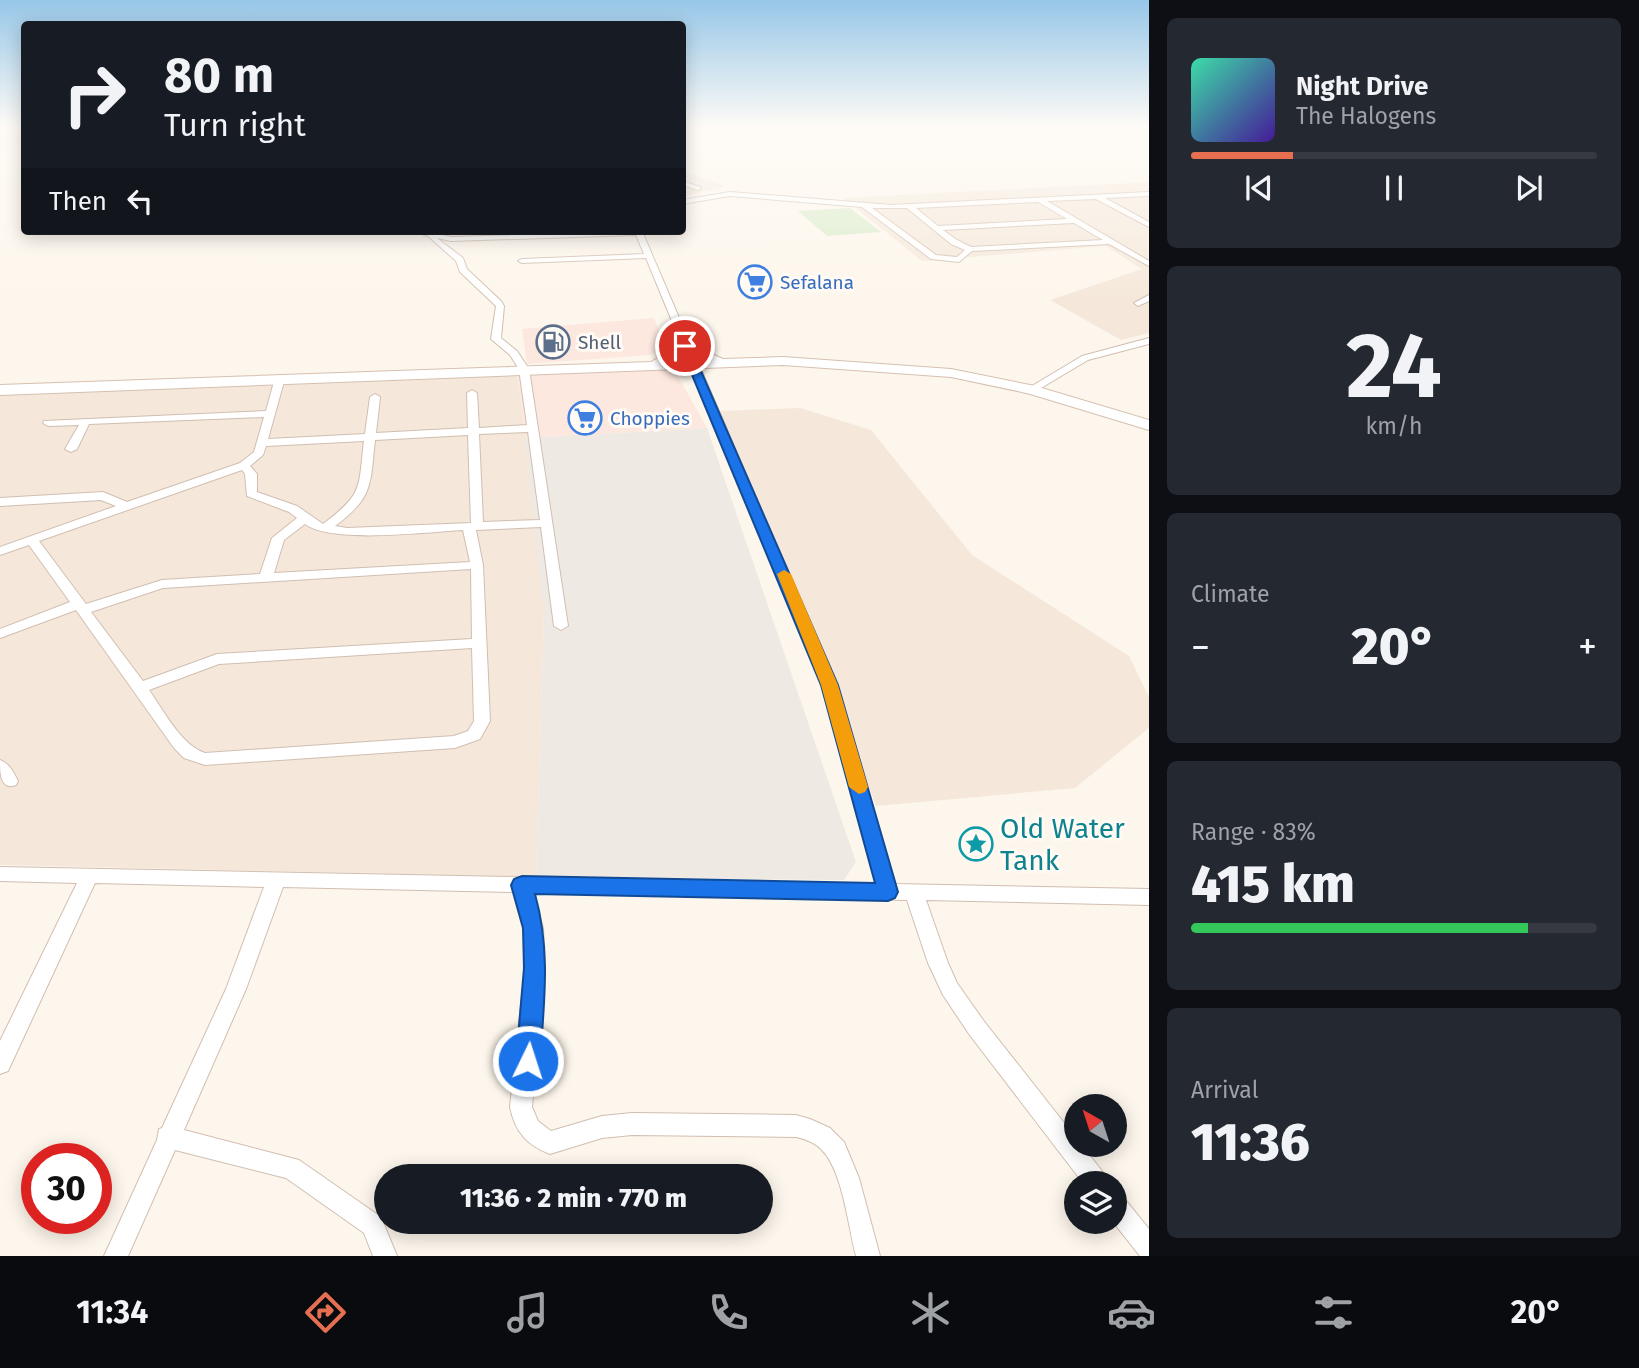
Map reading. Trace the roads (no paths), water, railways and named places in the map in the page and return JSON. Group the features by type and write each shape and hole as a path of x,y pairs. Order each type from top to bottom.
{"street":[{"path":"688,186 698,188"},
{"path":"686,201 730,194 909,206 1149,194"},
{"path":"1097,197 1149,225"},
{"path":"1038,200 1149,264"},
{"path":"990,202 1002,209"},
{"path":"864,205 938,259 958,260 970,249"},
{"path":"909,206 954,242 970,249 1108,242"},
{"path":"1014,216 1026,224"},
{"path":"937,229 1073,221"},
{"path":"426,235 460,260 463,270 497,301 499,306 496,339 514,353 524,369 561,626"},
{"path":"431,237 505,235"},
{"path":"640,235 829,685 888,892"},
{"path":"522,261 648,256"},
{"path":"1138,303 1149,300"},
{"path":"1028,391 1085,358 1149,341"},
{"path":"685,346 725,362"},
{"path":"659,364 685,346"},
{"path":"0,390 692,362 810,362 920,371 1028,391 1149,426"},
{"path":"701,380 706,370 725,362"},
{"path":"659,364 685,369 701,380"},
{"path":"0,551 244,465 259,453 280,378"},
{"path":"1049,378 1048,389 1058,398"},
{"path":"1028,391 1149,426"},
{"path":"32,540 180,744 197,757 455,743 474,735 482,720 477,565 473,527 472,393"},
{"path":"325,528 352,508 363,492 375,397"},
{"path":"48,423 270,414"},
{"path":"71,449 86,421"},
{"path":"262,443 533,428"},
{"path":"244,465 251,474 251,494 293,509 304,519 325,528 362,532 545,523"},
{"path":"0,502 103,496 128,508"},
{"path":"266,577 278,538 304,519"},
{"path":"0,634 162,584 477,565"},
{"path":"140,688 217,659 478,642"},
{"path":"0,766 10,781"},
{"path":"0,874 1149,897"},
{"path":"0,1064 89,876"},
{"path":"116,1256 167,1137 236,989 276,880"},
{"path":"522,885 534,928 535,968 521,1107 523,1122 533,1134 550,1143 602,1127 632,1124 796,1126 815,1131 832,1143 842,1158 868,1256"},
{"path":"914,892 938,963 950,989 976,1027 1088,1171"},
{"path":"167,1137 291,1168 373,1225 385,1256"},
{"path":"1127,1220 1149,1248"}],"place":[{"name":"Sefalana","path":"755,282"},
{"name":"Shell","path":"553,342"},
{"name":"Choppies","path":"585,418"},
{"name":"Old Water Tank","path":"976,844"}]}
